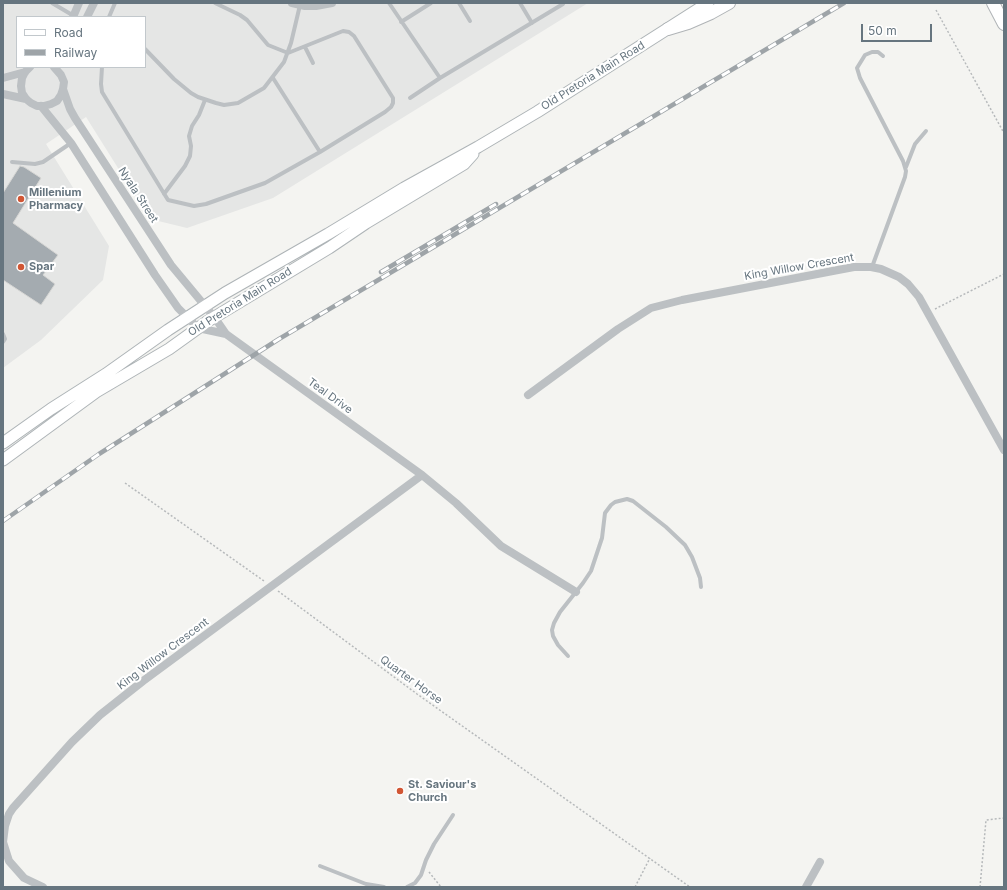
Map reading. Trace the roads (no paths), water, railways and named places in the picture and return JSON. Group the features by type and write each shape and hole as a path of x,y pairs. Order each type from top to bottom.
{"main road":[{"name":"Old Pretoria Main Road","path":"3,442 51,408 106,374 168,330 206,306 404,188 537,112 708,3"},
{"path":"668,29 688,23 729,3"},
{"path":"993,3 1004,24"},
{"name":"Old Pretoria Main Road","path":"3,460 96,392 169,349 198,328 329,248 366,223 464,164 478,147"}],"street":[{"path":"74,16 80,3"},
{"path":"88,16 94,3"},
{"path":"296,4 316,6 332,3"},
{"path":"3,78 28,69"},
{"path":"28,69 22,78 21,86 22,93 31,103 41,106 51,104 57,101 63,89"},
{"name":"Nyala Street","path":"63,71 63,89 75,118 171,265 215,318"},
{"path":"3,94 26,99"},
{"path":"41,106 71,143 155,275 178,308 198,328"},
{"name":"King Willow Crescent","path":"528,395 618,329 652,308 682,300 854,267 872,267 887,271 904,280 919,297 929,312 1004,450"},
{"name":"Teal Drive","path":"215,318 226,334 422,475 456,503 501,546 576,592"},
{"name":"Teal Drive","path":"198,328 226,334"},
{"name":"King Willow Crescent","path":"43,887 24,878 15,869 7,857 3,842 6,821 13,808 72,742 100,715 422,475"},
{"path":"806,887 820,862"}],"lane":[{"path":"52,3 74,16"},
{"path":"109,16 115,3"},
{"path":"102,68 102,92 168,200 194,206 206,204 265,183 320,152 391,107 393,98 354,36 349,32 343,31 288,53 268,46 240,15 214,3"},
{"path":"389,3 440,78"},
{"path":"401,22 431,3"},
{"path":"460,3 470,20"},
{"path":"520,3 532,23"},
{"path":"146,50 174,79 191,93 205,100 224,105 238,103 264,88 284,62 288,53 296,4"},
{"path":"410,98 440,78 563,4"},
{"path":"305,47 313,64"},
{"path":"883,56 878,52 872,52 865,55 857,68 860,78 906,167"},
{"path":"273,78 320,152"},
{"path":"164,194 185,166 190,156 191,146 189,136 192,126 199,115 205,100"},
{"path":"872,267 906,177 906,167 915,144 926,131"},
{"path":"12,162 35,164 43,162 71,143"},
{"path":"3,334 5,339 3,342"},
{"path":"568,656 558,645 553,636 552,630 560,612 588,576 594,564 602,538 603,520 606,510 615,502 627,499 633,501 685,545 695,564 700,578 701,587"},
{"path":"407,887 415,883 421,875 434,844 453,815"},
{"path":"320,866 366,884 384,887"}],"railway":[{"path":"3,521 99,454 279,339 844,3"},
{"path":"381,272 496,204"}],"place":[{"name":"Millenium Pharmacy","path":"21,199"},
{"name":"Spar","path":"21,267"},
{"name":"St. Saviour's Church","path":"400,791"}]}
